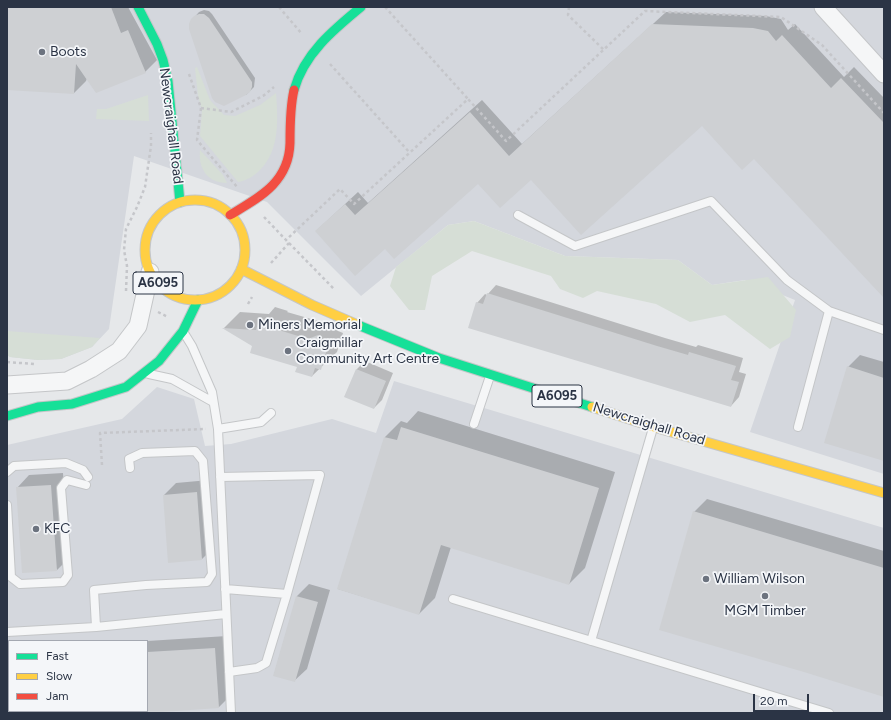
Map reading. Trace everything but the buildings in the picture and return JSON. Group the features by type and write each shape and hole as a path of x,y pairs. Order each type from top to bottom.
{"main road":[{"name":"Newcraighall Road","path":"138,7 156,44 168,81 180,202"},
{"path":"230,215 268,189 281,174 287,163 290,151 292,98 295,84 308,58 328,36 361,7"},
{"name":"A6095","path":"196,200 213,204 230,215 239,227 242,236 245,248 241,269 237,277 224,290 208,298 198,300 183,299 167,292 154,279 146,262 145,249 147,235 156,219 164,211 180,202 196,200"},
{"name":"Newcraighall Road","path":"241,269 312,305 438,358 654,427 884,493"},
{"path":"7,416 38,407 72,404 126,387 159,361 183,331 198,300"}],"street":[{"path":"823,7 884,74"},
{"path":"7,385 67,380 92,369 119,351 138,326 150,272"}],"lane":[{"path":"518,215 575,246 711,201 787,280 829,311 884,330"},
{"path":"798,427 829,311"},
{"path":"183,331 192,346 212,392 218,429 232,713"},
{"path":"144,373 172,378 213,402"},
{"path":"474,424 490,374"},
{"path":"218,429 261,422 271,413"},
{"path":"591,641 654,427"},
{"path":"96,627 94,590 146,585 207,582 212,574 203,461 195,451 142,453 129,459 130,468"},
{"path":"7,472 14,466 66,463 83,470 88,477"},
{"path":"220,477 320,475 266,663 257,668 229,672"},
{"path":"7,505 11,577 20,584 63,582 68,575 61,488 67,480 86,485"},
{"path":"225,589 287,594"},
{"path":"453,599 829,713"},
{"path":"7,632 96,627 226,614"}],"path":[{"path":"279,7 410,153"},
{"path":"385,7 506,141 645,11 781,17 822,45 884,113"},
{"path":"569,7 568,15 604,50"},
{"path":"188,72 201,108 197,140 250,202 286,240 340,189 354,204 468,99"},
{"path":"201,108 231,112 262,96 280,82"},
{"path":"126,295 127,266 124,250 126,229 138,207 145,187 151,146 151,132"},
{"path":"289,243 334,289"},
{"path":"7,362 39,364"},
{"path":"102,465 100,433 218,429"}],"shaded area":[{"path":"7,7 884,7 884,474 750,432 795,300 745,280 712,285 678,260 565,256 474,221 448,225 361,296 267,202 134,156 109,329 92,347 61,359 38,360 10,357 7,355"},
{"path":"197,67 210,100 224,115 235,116 260,105 276,93 277,124 271,153 267,162 260,170 247,179 238,182 200,136 202,110 198,96 195,68"},
{"path":"148,95 149,121 96,119 97,109 106,109"},
{"path":"200,150 223,175 227,183 214,181 206,174 201,163"},
{"path":"474,221 565,256 678,260 712,285 768,277 796,310 790,337 770,349 725,315 690,322 656,304 597,291 583,298 560,289 551,276 472,251 432,276 425,310 409,310 390,286 396,267 448,225"},
{"path":"7,331 100,338 92,347 61,359 38,360 10,357 7,355"},
{"path":"394,381 884,528 884,713 7,713 7,445 122,419 157,387 194,399 205,446 231,444 332,419 376,433"}],"traffic: fast":[{"path":"138,7 157,44 168,81 180,202"},
{"path":"294,90 299,77 312,54 330,34 361,7"},
{"path":"7,416 38,407 72,404 126,387 159,361 183,331 198,300"},
{"path":"358,325 439,358 592,407"}],"traffic: slow":[{"path":"195,200 214,204 230,215 241,231 245,250 241,269 230,285 214,296 195,300 176,296 160,285 149,269 145,250 149,231 160,215 176,204 195,200"},
{"path":"241,269 312,305 358,325"},
{"path":"592,407 654,427 884,493"}],"traffic: jam":[{"path":"230,215 262,195 271,187 284,168 288,157 290,143 291,109 294,90"}],"place":[{"name":"Boots","path":"42,52"},
{"name":"Miners Memorial","path":"250,325"},
{"name":"Craigmillar Community Art Centre","path":"288,351"},
{"name":"KFC","path":"36,529"},
{"name":"William Wilson","path":"706,579"},
{"name":"MGM Timber","path":"765,596"}]}
